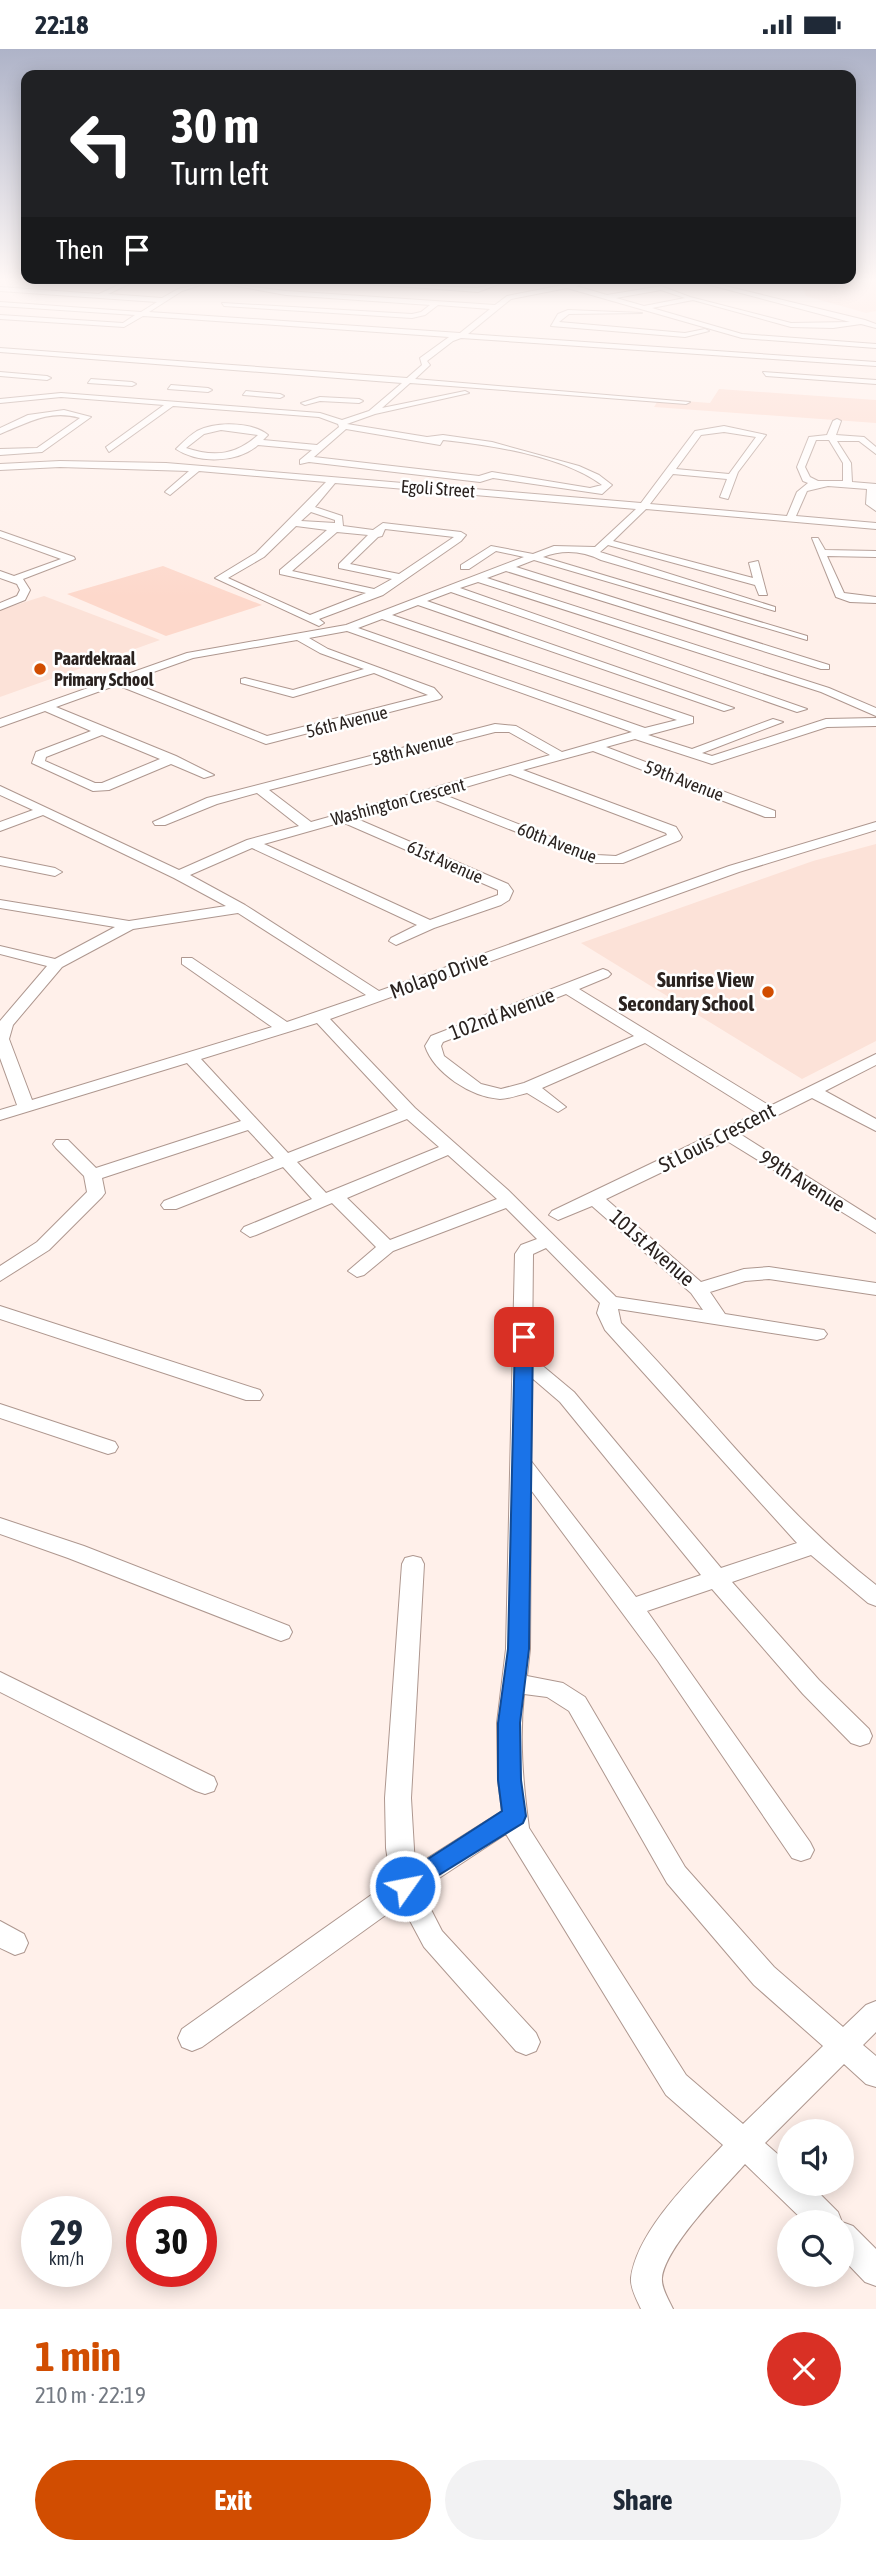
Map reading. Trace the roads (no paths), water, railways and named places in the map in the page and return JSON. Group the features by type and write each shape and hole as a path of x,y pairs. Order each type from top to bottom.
{"street":[{"path":"92,397 108,387"},
{"path":"179,387 208,390"},
{"path":"372,413 401,387"},
{"path":"470,387 686,402"},
{"path":"108,449 188,388"},
{"path":"282,476 308,459 343,425 372,413 476,388"},
{"path":"0,390 33,396 92,397 320,415 343,425 430,439 458,447"},
{"path":"246,393 280,396"},
{"path":"240,409 262,394"},
{"path":"0,401 33,396"},
{"path":"320,415 337,400"},
{"path":"305,403 359,401"},
{"path":"0,431 31,414 53,413 87,417 38,450 0,453"},
{"path":"831,437 837,421"},
{"path":"254,442 264,435 263,432 213,427 201,432 180,449 189,453 231,455 244,451 254,442 319,448"},
{"path":"0,723 191,655 348,628 560,548 597,550 645,506 698,433 724,429 762,435 731,477 725,497"},
{"path":"308,459 480,479 492,475 590,491 602,491 607,485 583,470 538,456 448,436 430,439"},
{"path":"819,485 806,479 801,467 813,437 864,440 876,451"},
{"path":"831,437 847,463 848,484"},
{"name":"Egoli Street","path":"0,467 102,464 196,468 876,526"},
{"path":"170,492 196,468"},
{"path":"673,471 731,477"},
{"path":"332,481 309,508 260,555 220,578 335,630"},
{"path":"790,519 804,489 819,485 874,487 871,505 876,507"},
{"path":"309,508 339,518 340,524 284,572 379,593"},
{"path":"293,523 374,533"},
{"path":"308,619 379,593 402,578 462,537 385,526 374,533 343,566 402,578"},
{"path":"0,534 70,559 15,579"},
{"path":"816,540 841,595 849,599 876,600"},
{"path":"607,542 760,583"},
{"path":"466,567 494,548 537,557 803,638"},
{"path":"588,551 771,609"},
{"path":"823,553 876,554"},
{"path":"754,563 771,609 781,622 803,638 831,677 825,690"},
{"path":"508,568 825,667"},
{"path":"0,574 23,584 25,594 0,607"},
{"path":"480,579 825,690 876,712"},
{"path":"452,589 801,709"},
{"path":"419,602 728,708"},
{"name":"Washington Crescent","path":"179,876 252,843 689,720 384,616"},
{"path":"348,628 712,761 825,723 876,722"},
{"name":"56th Avenue","path":"117,681 266,740 436,697 430,690 324,651 300,637"},
{"path":"245,681 293,694 374,670"},
{"path":"46,707 208,775"},
{"path":"687,753 777,722"},
{"name":"58th Avenue","path":"160,822 212,801 495,728 512,729 562,757"},
{"path":"101,731 40,755 38,764 93,787 104,787 172,759"},
{"name":"59th Avenue","path":"597,748 771,814"},
{"name":"60th Avenue","path":"429,793 595,859 618,860 675,837 671,831 513,771"},
{"path":"259,789 308,826"},
{"path":"0,790 240,908 379,997"},
{"path":"0,827 43,811"},
{"name":"61st Avenue","path":"342,817 503,887 506,891 504,897 496,902 429,925 396,941"},
{"name":"Molapo Drive","path":"0,1115 320,1017 734,869 876,826"},
{"path":"252,843 429,925"},
{"path":"0,861 55,872"},
{"path":"0,904 129,925 240,908"},
{"path":"26,1107 1,1039 14,1010 57,964 129,925"},
{"path":"0,950 57,964"},
{"path":"187,961 285,1028"},
{"name":"102nd Avenue","path":"603,974 437,1039 433,1046 437,1058 486,1093 501,1094 530,1087 643,1038"},
{"name":"102nd Avenue","path":"567,988 643,1038 768,1112"},
{"path":"320,1017 409,1112 509,1201 610,1302 817,1334"},
{"path":"191,1057 286,1159 387,1247"},
{"name":"St Louis Crescent","path":"558,1215 728,1134 876,1059"},
{"path":"530,1087 558,1107"},
{"path":"813,1091 876,1126"},
{"path":"170,1205 409,1112"},
{"path":"93,1175 252,1123"},
{"name":"99th Avenue","path":"728,1134 876,1228"},
{"path":"0,1275 43,1246 96,1193 93,1175 62,1144"},
{"path":"250,1231 451,1148"},
{"name":"101st Avenue","path":"595,1199 698,1289 744,1275 769,1273 876,1289"},
{"path":"357,1271 387,1247 509,1201"},
{"path":"549,1241 527,1249 524,1254 523,1465 518,1649 509,1723 510,1780 517,1830 676,2085 780,2175 814,2210"},
{"path":"698,1289 718,1318"},
{"path":"610,1302 607,1313 612,1327 772,1503 876,1597"},
{"path":"0,1312 253,1395"},
{"path":"523,1360 567,1397 716,1578 811,1687 860,1736"},
{"path":"0,1411 108,1447"},
{"path":"523,1465 593,1553 629,1608 713,1720 801,1850"},
{"path":"0,1526 76,1552 281,1632"},
{"path":"629,1608 816,1545"},
{"path":"413,1564 398,1798 399,1848 405,1886 433,1939 526,2042"},
{"path":"0,1681 205,1784"},
{"path":"514,1685 550,1686 560,1690 577,1704 677,1875 764,1976 876,2074"},
{"path":"192,2038 405,1886 514,1816"},
{"path":"657,2309 646,2279 659,2245 742,2144 876,2014"},
{"path":"854,2249 876,2271"}],"place":[{"name":"Paardekraal Primary School","path":"40,669"},
{"name":"Sunrise View Secondary School","path":"768,992"}]}
